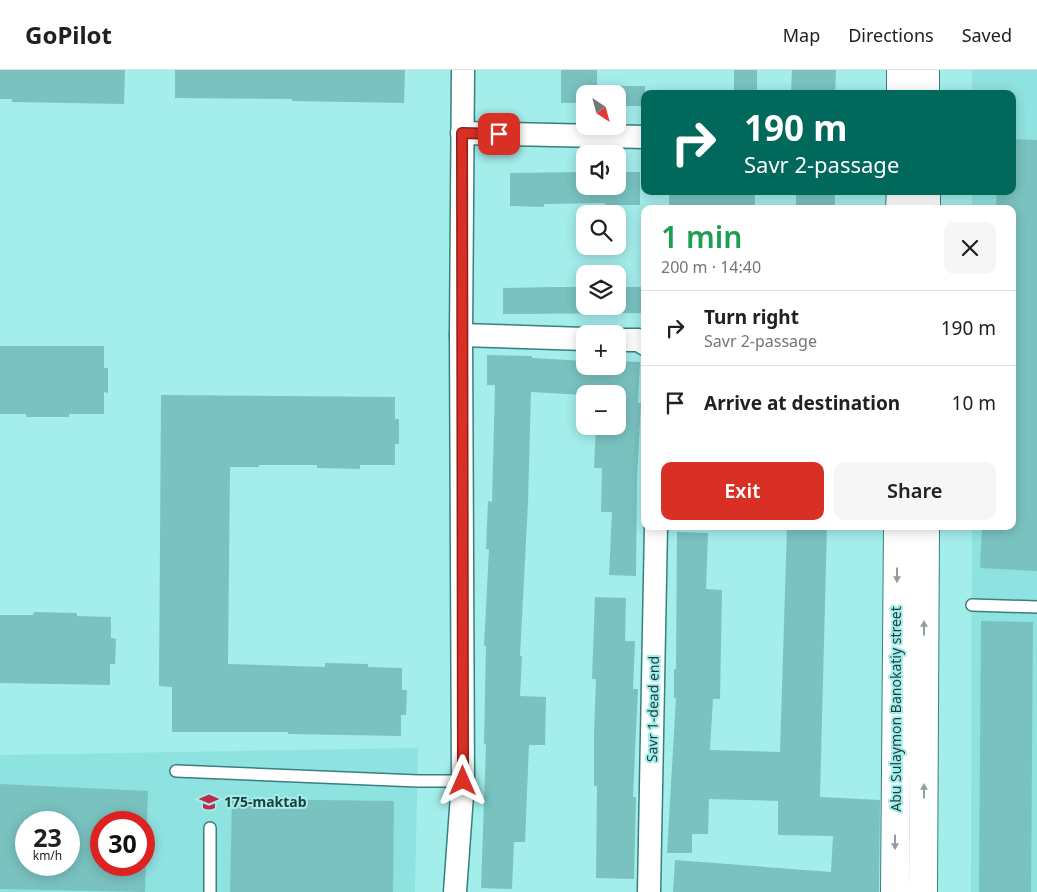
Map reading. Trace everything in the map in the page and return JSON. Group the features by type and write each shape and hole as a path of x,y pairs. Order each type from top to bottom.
{"main road":[{"path":"901,90 902,70"},
{"path":"925,70 925,90"},
{"name":"Abu Sulaymon Banokatiy street","path":"895,892 898,530"},
{"name":"Abu Sulaymon Banokatiy street","path":"923,892 925,530"}],"street":[{"path":"455,892 463,781 461,335 463,70"},
{"path":"462,133 641,137"},
{"path":"461,335 576,339"},
{"path":"626,340 641,341"},
{"name":"Savr 1-dead end","path":"649,892 656,530"}],"lane":[{"path":"972,605 1037,607"},
{"path":"176,771 418,781 463,781"},
{"path":"210,828 210,892"}],"shaded area":[{"path":"972,70 1037,70 1037,892 971,892 972,530 1016,530 1016,205 972,205 972,195 1016,195 1016,90 972,90"},
{"name":"175-maktab","path":"418,748 415,892 0,892 0,755"}],"building":[{"path":"0,70 125,70 124,104 12,102 12,99 0,99"},
{"path":"175,70 405,70 404,103 292,101 292,99 175,98"},
{"path":"561,70 597,70 597,85 576,85 576,103 561,103"},
{"path":"734,70 757,70 757,90 734,90"},
{"path":"792,70 836,70 835,90 791,90"},
{"path":"626,86 645,86 645,90 641,90 641,106 626,106"},
{"path":"1016,139 1037,140 1037,571 980,568 982,530 1016,530 1016,205 996,205 997,195 1016,195"},
{"path":"576,172 576,195 626,195 626,172 640,172 640,205 605,205 605,203 544,204 544,207 510,206 510,173"},
{"path":"669,195 755,195 755,205 669,205"},
{"path":"796,195 835,195 835,205 796,205"},
{"path":"576,287 576,313 503,314 503,288"},
{"path":"626,287 641,287 641,313 626,313"},
{"path":"0,346 104,346 104,368 108,368 108,393 104,392 104,414 69,414 69,417 26,417 26,414 0,414"},
{"path":"487,355 532,356 532,358 576,360 576,375 626,375 626,361 640,362 638,403 641,403 637,478 636,576 609,575 612,512 601,512 602,468 594,468 596,435 626,435 626,385 576,385 576,394 531,392 520,696 546,697 545,745 529,745 525,842 514,842 512,889 481,888 486,744 484,744 486,646 484,646 489,549 486,549 488,501 492,502 495,385 487,385"},
{"path":"161,395 395,397 395,419 399,419 399,444 395,444 395,465 360,465 360,469 317,468 317,465 230,467 228,664 325,667 325,663 368,664 368,667 402,668 402,690 407,690 406,715 401,715 401,736 288,734 288,732 172,732 172,687 159,686"},
{"path":"787,530 827,530 820,797 880,800 879,892 673,892 675,860 831,872 833,836 778,835 778,801 709,799 708,834 692,834 692,853 667,853 676,698 674,698 674,669 676,669 677,532 708,533 706,589 722,590 720,699 713,699 710,750 780,752"},
{"path":"595,597 626,598 625,641 635,641 633,689 638,689 633,797 636,797 634,879 596,878 597,786 594,786 594,734 596,679 592,679"},
{"path":"34,612 77,613 77,616 111,617 111,638 116,639 115,664 110,664 110,685 0,683 0,615 33,615"},
{"path":"981,621 1033,622 1031,892 979,892"},
{"path":"0,784 148,791 147,811 90,811 90,876 146,876 145,892 0,889"},
{"path":"232,799 394,801 393,892 230,892"}],"place":[{"name":"175-maktab","path":"209,802"}],"route":[{"path":"463,781 462,133 499,134"}]}
